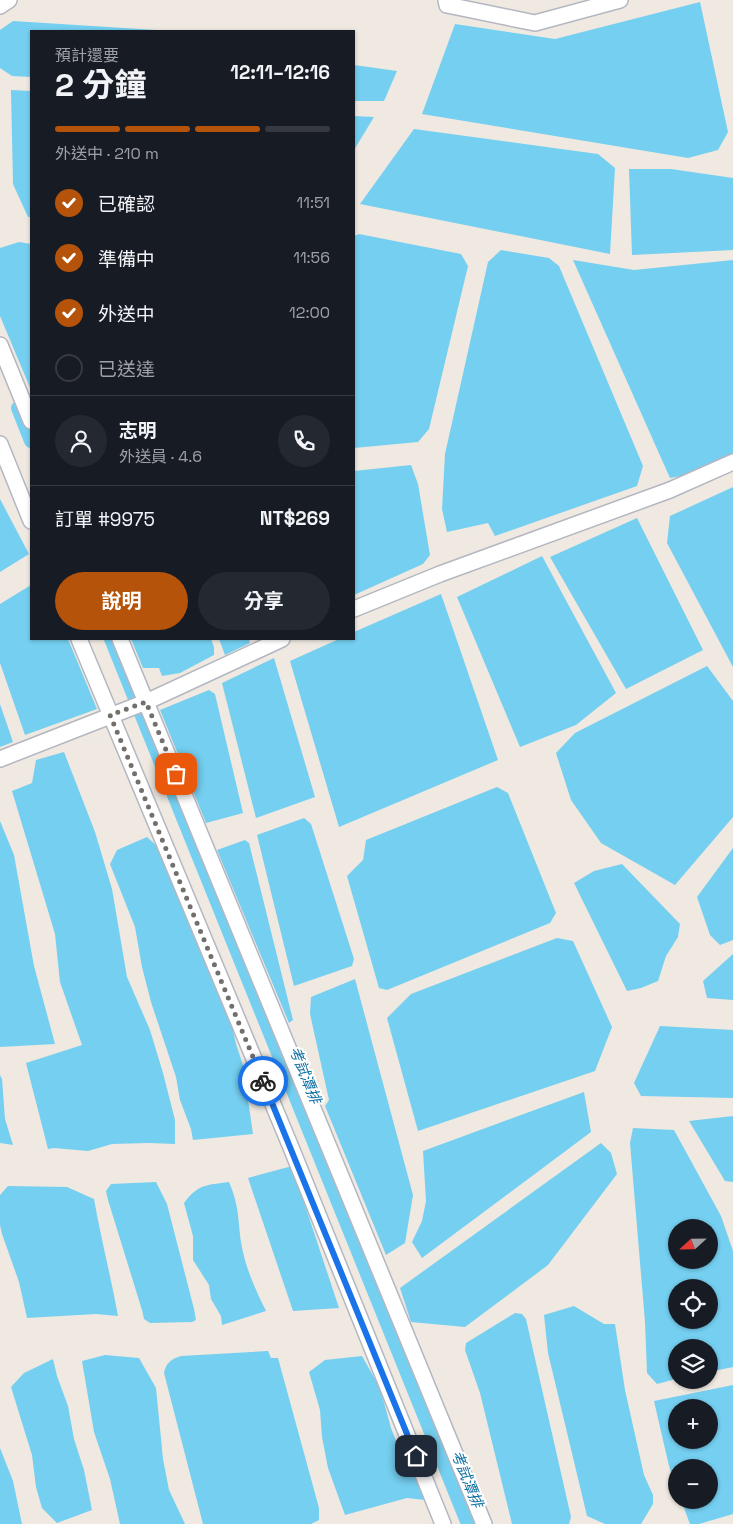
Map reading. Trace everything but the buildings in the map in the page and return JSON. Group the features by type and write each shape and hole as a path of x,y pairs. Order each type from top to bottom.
{"lane":[{"path":"0,6 9,0"},
{"path":"446,0 447,5 536,23 620,0"},
{"path":"0,345 30,419"},
{"path":"0,444 30,519"},
{"path":"355,609 440,574 670,490 733,462"},
{"path":"79,640 113,714 444,1524"},
{"path":"120,640 144,703 484,1524"},
{"path":"0,759 144,703 278,640"}],"water":[{"path":"700,2 728,132 718,150 688,158 422,114 455,24 555,39"},
{"path":"13,21 156,30 30,30 30,77 12,76 0,68 0,30"},
{"path":"355,65 397,71 384,101 355,101"},
{"path":"11,90 30,91 30,217 28,217 13,184"},
{"path":"355,116 374,117 355,148"},
{"path":"414,129 598,154 615,168 610,254 360,204"},
{"path":"629,169 671,169 733,178 733,250 632,255"},
{"path":"359,234 461,254 468,266 429,429 418,442 355,448 355,236"},
{"path":"19,242 30,244 30,388 0,316 0,248"},
{"path":"501,250 549,258 559,266 643,466 637,486 495,536 488,523 447,532 442,509 445,454 488,262"},
{"path":"573,260 634,270 733,260 733,454 688,475 670,478"},
{"path":"411,465 418,484 430,555 423,564 355,595 355,471"},
{"path":"733,487 733,667 667,543 670,516"},
{"path":"0,499 29,554 0,572"},
{"path":"637,518 703,650 626,689 550,557"},
{"path":"542,556 616,693 576,725 520,747 457,597"},
{"path":"30,586 30,640 68,640 97,709 25,735 0,663 0,604"},
{"path":"441,594 498,760 339,827 290,661 337,640 355,640 355,632"},
{"path":"131,640 211,640 214,647 214,655 180,673 162,676 159,668 143,668"},
{"path":"219,640 249,640 250,643 225,655"},
{"path":"274,658 315,797 256,818 222,683"},
{"path":"707,666 733,701 733,817 675,885 601,843 571,800 556,753 575,733"},
{"path":"209,690 215,694 243,813 206,823 160,710"},
{"path":"0,704 13,742 0,747"},
{"path":"64,752 95,832 112,889 127,977 150,1030 163,1073 175,1120 175,1144 112,1144 88,1151 48,1149 26,1063 82,1045 60,982 55,934 12,791 32,783 36,760"},
{"path":"497,787 508,793 556,913 550,923 387,990 379,988 347,876 363,860 366,840"},
{"path":"304,818 311,824 354,959 352,966 294,986 257,835"},
{"path":"0,821 14,855 34,966 55,1044 0,1047"},
{"path":"147,837 160,849 230,1017 243,1065 253,1134 193,1140 180,1100 176,1077 151,1002 135,927 110,864 117,850"},
{"path":"245,840 249,843 293,1020 289,1023 217,850"},
{"path":"733,848 733,940 720,945 710,935 697,897"},
{"path":"622,864 680,924 678,937 666,956 658,981 627,991 574,883 594,871"},
{"path":"557,938 573,941 612,1027 595,1071 418,1131 387,1018 411,994"},
{"path":"733,954 733,1000 707,998 703,981"},
{"path":"355,979 413,1195 405,1243 386,1255 325,1106 329,1100 310,1014 311,997"},
{"path":"660,1026 733,1030 733,1098 641,1096 634,1083"},
{"path":"0,1075 2,1079 5,1119 13,1145 0,1143"},
{"path":"584,1092 591,1132 422,1258 412,1242 422,1221 426,1201 423,1151"},
{"path":"733,1116 733,1182 725,1181 689,1121"},
{"path":"633,1128 674,1130 721,1216 733,1251 733,1367 718,1370 718,1339 668,1339 668,1381 657,1384 647,1373 645,1322 630,1143"},
{"path":"601,1143 611,1153 617,1174 548,1265 465,1327 411,1322 400,1288"},
{"path":"292,1166 339,1308 293,1311 248,1178"},
{"path":"156,1182 167,1204 194,1309 196,1320 192,1322 150,1323 144,1319 108,1200 106,1191 111,1184"},
{"path":"229,1182 239,1219 245,1260 254,1286 266,1311 222,1325 221,1316 211,1299 209,1285 193,1260 193,1236 184,1203 194,1192 204,1186"},
{"path":"8,1186 67,1187 94,1199 118,1316 96,1314 27,1318 19,1282 0,1225 0,1195"},
{"path":"574,1306 604,1324 615,1324 625,1390 644,1475 653,1495 653,1504 641,1524 605,1524 587,1516 548,1353 544,1315"},
{"path":"515,1313 522,1314 526,1319 571,1517 569,1524 512,1524 480,1393 465,1350 466,1343"},
{"path":"268,1351 271,1358 278,1358 319,1508 319,1520 311,1524 203,1524 164,1373 166,1367 174,1359 181,1356"},
{"path":"105,1355 139,1358 156,1388 163,1459 169,1490 185,1524 120,1524 110,1479 94,1432 82,1361"},
{"path":"362,1356 380,1388 391,1428 406,1466 434,1501 407,1498 345,1515 328,1468 322,1437 320,1410 309,1372 325,1360"},
{"path":"53,1359 68,1406 74,1439 84,1470 92,1510 57,1523 42,1508 36,1487 32,1455 11,1387 24,1373"},
{"path":"733,1385 733,1514 699,1524 690,1524 684,1509 718,1509 718,1459 668,1459 668,1462 654,1401"},
{"path":"0,1448 13,1481 22,1524 0,1524"}],"waterway":[{"name":"考試潭排","path":"18,408 30,438"},
{"name":"考試潭排","path":"111,640 468,1524"}],"way so far":[{"path":"176,774 146,702 110,715 263,1081"}],"route":[{"path":"263,1081 416,1456"}]}
